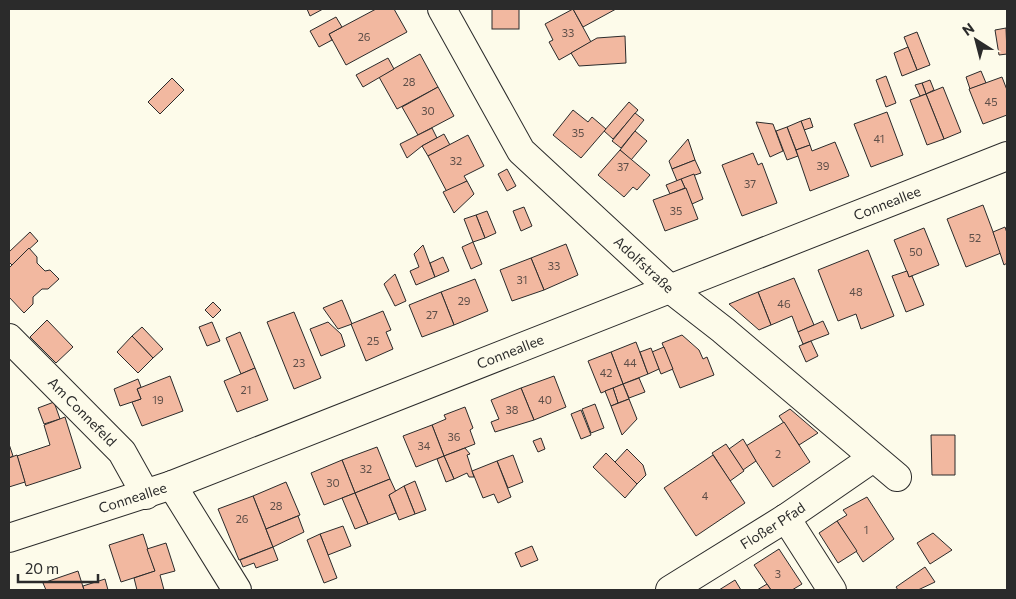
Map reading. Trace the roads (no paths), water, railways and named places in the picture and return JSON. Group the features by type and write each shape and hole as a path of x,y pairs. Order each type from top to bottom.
{"street":[{"name":"Adolfstraße","path":"442,9 521,151 669,288 723,330 897,478"},
{"name":"Conneallee","path":"9,538 146,495 1007,156"},
{"name":"Am Connefeld","path":"9,338 122,452 146,495"},
{"name":"Floßer Pfad","path":"670,590 786,518 873,458"},
{"path":"172,485 237,590"},
{"path":"786,518 832,590"}]}
